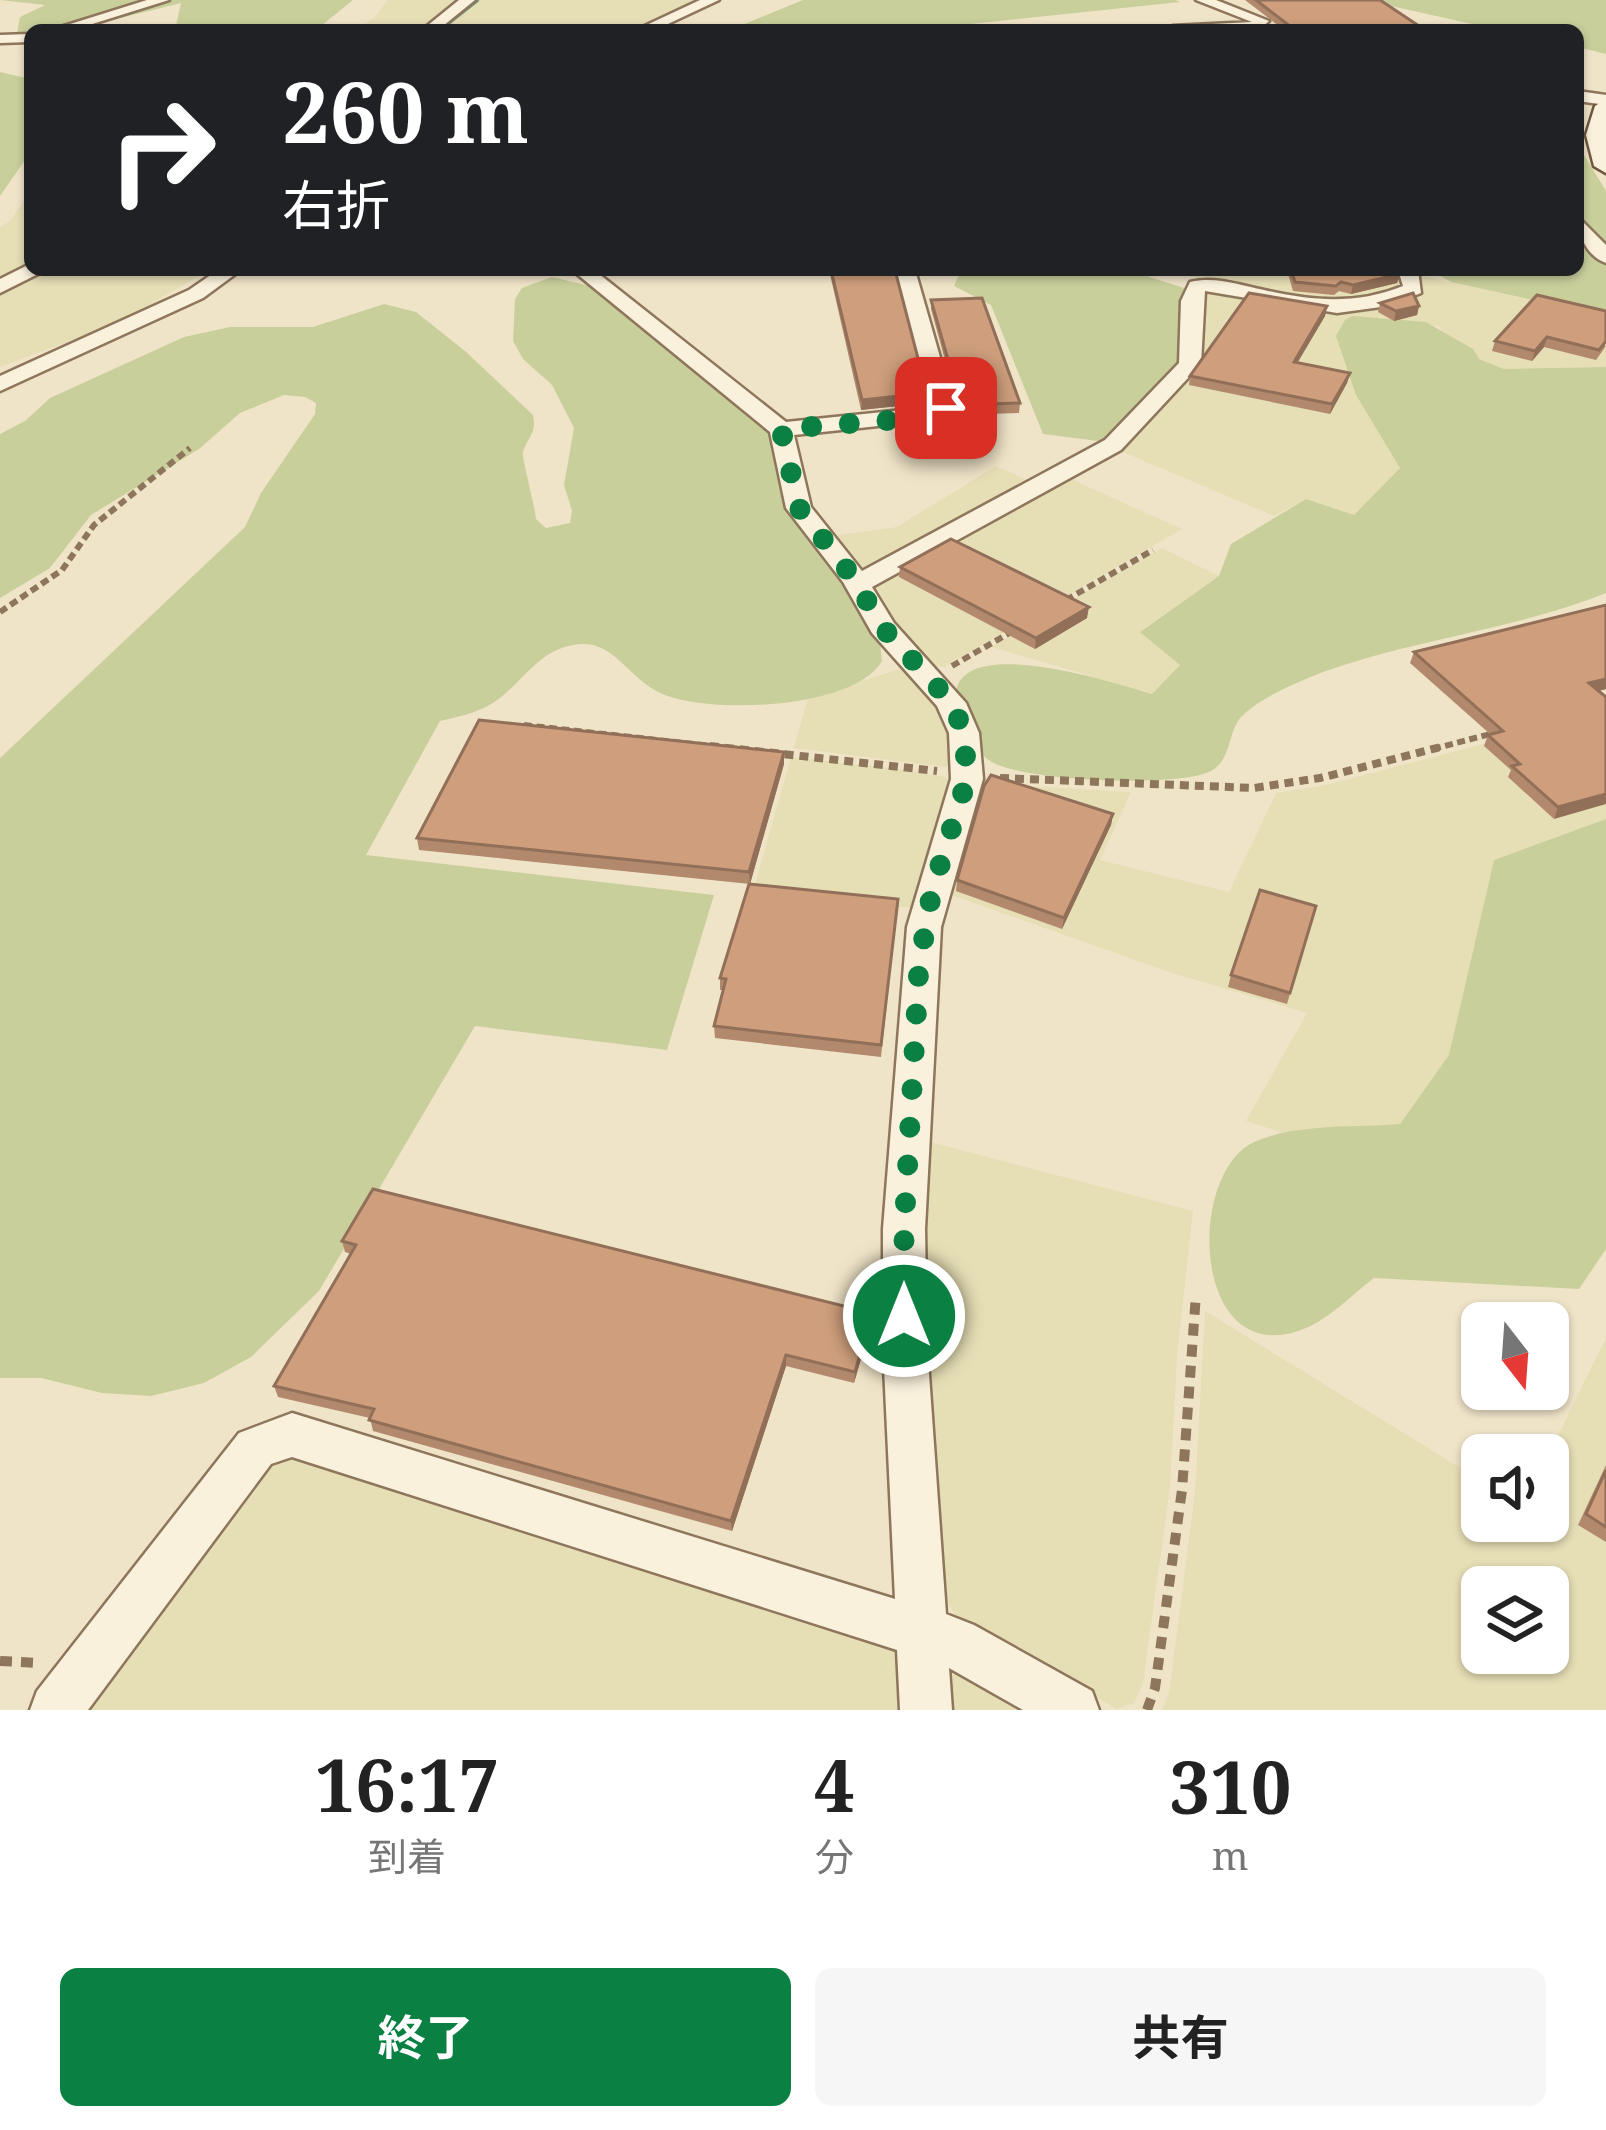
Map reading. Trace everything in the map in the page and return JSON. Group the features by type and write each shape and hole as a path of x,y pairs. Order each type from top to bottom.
{"main road":[{"path":"1605,106 1598,135 1606,166"}],"street":[{"path":"79,24 162,0"},
{"path":"437,24 468,0"},
{"path":"657,24 712,0"},
{"path":"1203,0 1262,21 1260,24"},
{"path":"1584,236 1601,271"},
{"path":"0,384 196,295 223,276"},
{"path":"590,276 781,429 799,508 857,584 882,627 932,678 960,718 967,776 924,928 904,1229 905,1346 926,1710"},
{"path":"781,429 945,412 907,276"},
{"path":"857,584 1126,435 1190,364 1191,301 1198,286 1211,284 1318,307 1351,309 1414,289 1410,276"},
{"path":"56,1710 256,1448 292,1435 956,1643 1073,1710"}],"path":[{"path":"0,612 62,570 94,525 190,448"},
{"path":"1052,608 1153,550"},
{"path":"932,678 1012,631"},
{"path":"524,724 894,763 967,776 1254,788 1320,778 1496,733"},
{"path":"1147,1710 1155,1688 1183,1490 1196,1294"}],"shaded area":[{"path":"388,0 699,1 647,24 365,24"},
{"path":"24,201 24,276 199,276 118,323 0,367 0,227"},
{"path":"1189,276 1403,276 1407,287 1359,304 1319,304"},
{"path":"1418,276 1606,316 1606,367 1504,369 1479,359 1437,326 1379,317 1356,395 1401,468 1353,516 1306,499 1274,516 1116,449 1133,437 1197,365 1204,288 1354,312 1414,294 1422,285"},
{"path":"996,466 1032,482 865,566 857,566 833,536 897,527"},
{"path":"1066,477 1182,529 944,667 935,666 893,624 872,589 875,582"},
{"path":"1162,548 1219,576 1140,631 1180,665 1152,694 992,647"},
{"path":"907,667 948,719 953,763 945,767 794,748 808,697"},
{"path":"1606,712 1606,819 1494,860 1449,1056 1400,1124 1284,1133 1246,1121 1307,1013 1169,972 946,893 978,788 988,784 1131,792 1100,860 1229,892 1276,793 1326,785"},
{"path":"791,757 892,768 945,777 952,784 913,908 753,892"},
{"path":"926,1141 1193,1211 1177,1357 1170,1487 1143,1683 1134,1703 1117,1709 958,1619 943,1596 921,1286"},
{"path":"1205,1311 1461,1468 1461,1542 1569,1542 1569,1434 1559,1434 1606,1338 1606,1710 1162,1710 1169,1694 1195,1492"},
{"path":"289,1455 890,1645 903,1664 904,1710 81,1710 266,1463"},
{"path":"960,1670 1029,1710 948,1710 947,1678"}],"green space":[{"path":"0,0 353,0 323,24 176,24 181,3 96,24 24,24 24,42 15,44 20,17 45,5"},
{"path":"803,0 1180,2 971,24 745,24"},
{"path":"1364,0 1606,0 1606,54 1584,48 1584,24 1472,24"},
{"path":"0,72 24,78 24,162 0,196"},
{"path":"1584,155 1606,191 1606,316 1440,276 1584,276"},
{"path":"958,276 1149,276 1184,288 1182,363 1106,442 1043,434 991,305 954,286"},
{"path":"552,277 594,287 771,430 789,509 852,595 880,644 882,661 867,677 814,698 716,704 665,695 604,649 582,644 546,656 486,707 440,721 366,855 714,895 667,1050 475,1026 319,1291 251,1357 204,1383 151,1396 102,1393 41,1378 0,1378 0,758 245,527 261,493 315,414 316,403 284,395 240,413 199,449 91,515 50,568 0,598 0,434 25,421 50,398 184,337 230,327 313,327 384,304 416,312 533,415 533,431 523,455 536,519 546,528 570,523 572,511 564,485 574,428 552,385 523,359 513,341 515,299 522,288"},
{"path":"1353,316 1426,322 1473,349 1479,359 1504,369 1606,367 1606,593 1536,616 1358,661 1291,685 1242,716 1218,766 1193,776 1133,781 1060,777 1027,773 986,758 956,692 965,675 985,666 1044,667 1152,694 1180,665 1140,632 1219,576 1231,544 1306,499 1354,515 1400,468 1356,395 1336,336"},
{"path":"1606,819 1606,1249 1579,1289 1374,1278 1328,1315 1298,1331 1263,1334 1237,1321 1220,1295 1211,1262 1210,1225 1217,1190 1232,1161 1254,1142 1288,1132 1400,1124 1449,1055 1494,860"}],"building":[{"path":"1256,0 1380,0 1416,24 1287,24"},
{"path":"832,276 897,276 927,393 862,400"},
{"path":"1293,276 1391,276 1353,285 1295,282"},
{"path":"1249,293 1327,306 1294,362 1350,373 1332,404 1190,376"},
{"path":"1413,293 1419,306 1396,311 1380,303"},
{"path":"1537,295 1606,311 1606,341 1599,350 1547,337 1535,351 1495,341"},
{"path":"982,298 1020,403 961,405 931,300"},
{"path":"951,539 1089,607 1036,638 900,567"},
{"path":"1606,605 1606,679 1589,683 1606,697 1606,794 1558,807 1512,766 1520,764 1488,735 1503,731 1414,652"},
{"path":"479,720 784,752 749,872 417,838"},
{"path":"991,775 1113,814 1064,918 957,880"},
{"path":"749,884 898,899 881,1045 714,1026 726,979 720,978"},
{"path":"1260,890 1316,906 1290,993 1231,975"},
{"path":"373,1189 872,1313 855,1372 786,1355 731,1521 369,1420 374,1409 274,1386 356,1245 342,1241"},
{"path":"1606,1470 1606,1527 1586,1514"}],"waterway":[{"path":"446,24 476,0"}],"route":[{"path":"904,1316 904,1229 919,966 932,891 967,779 964,733 952,703 882,627 855,580 799,508 781,429 939,416 946,408"}]}
